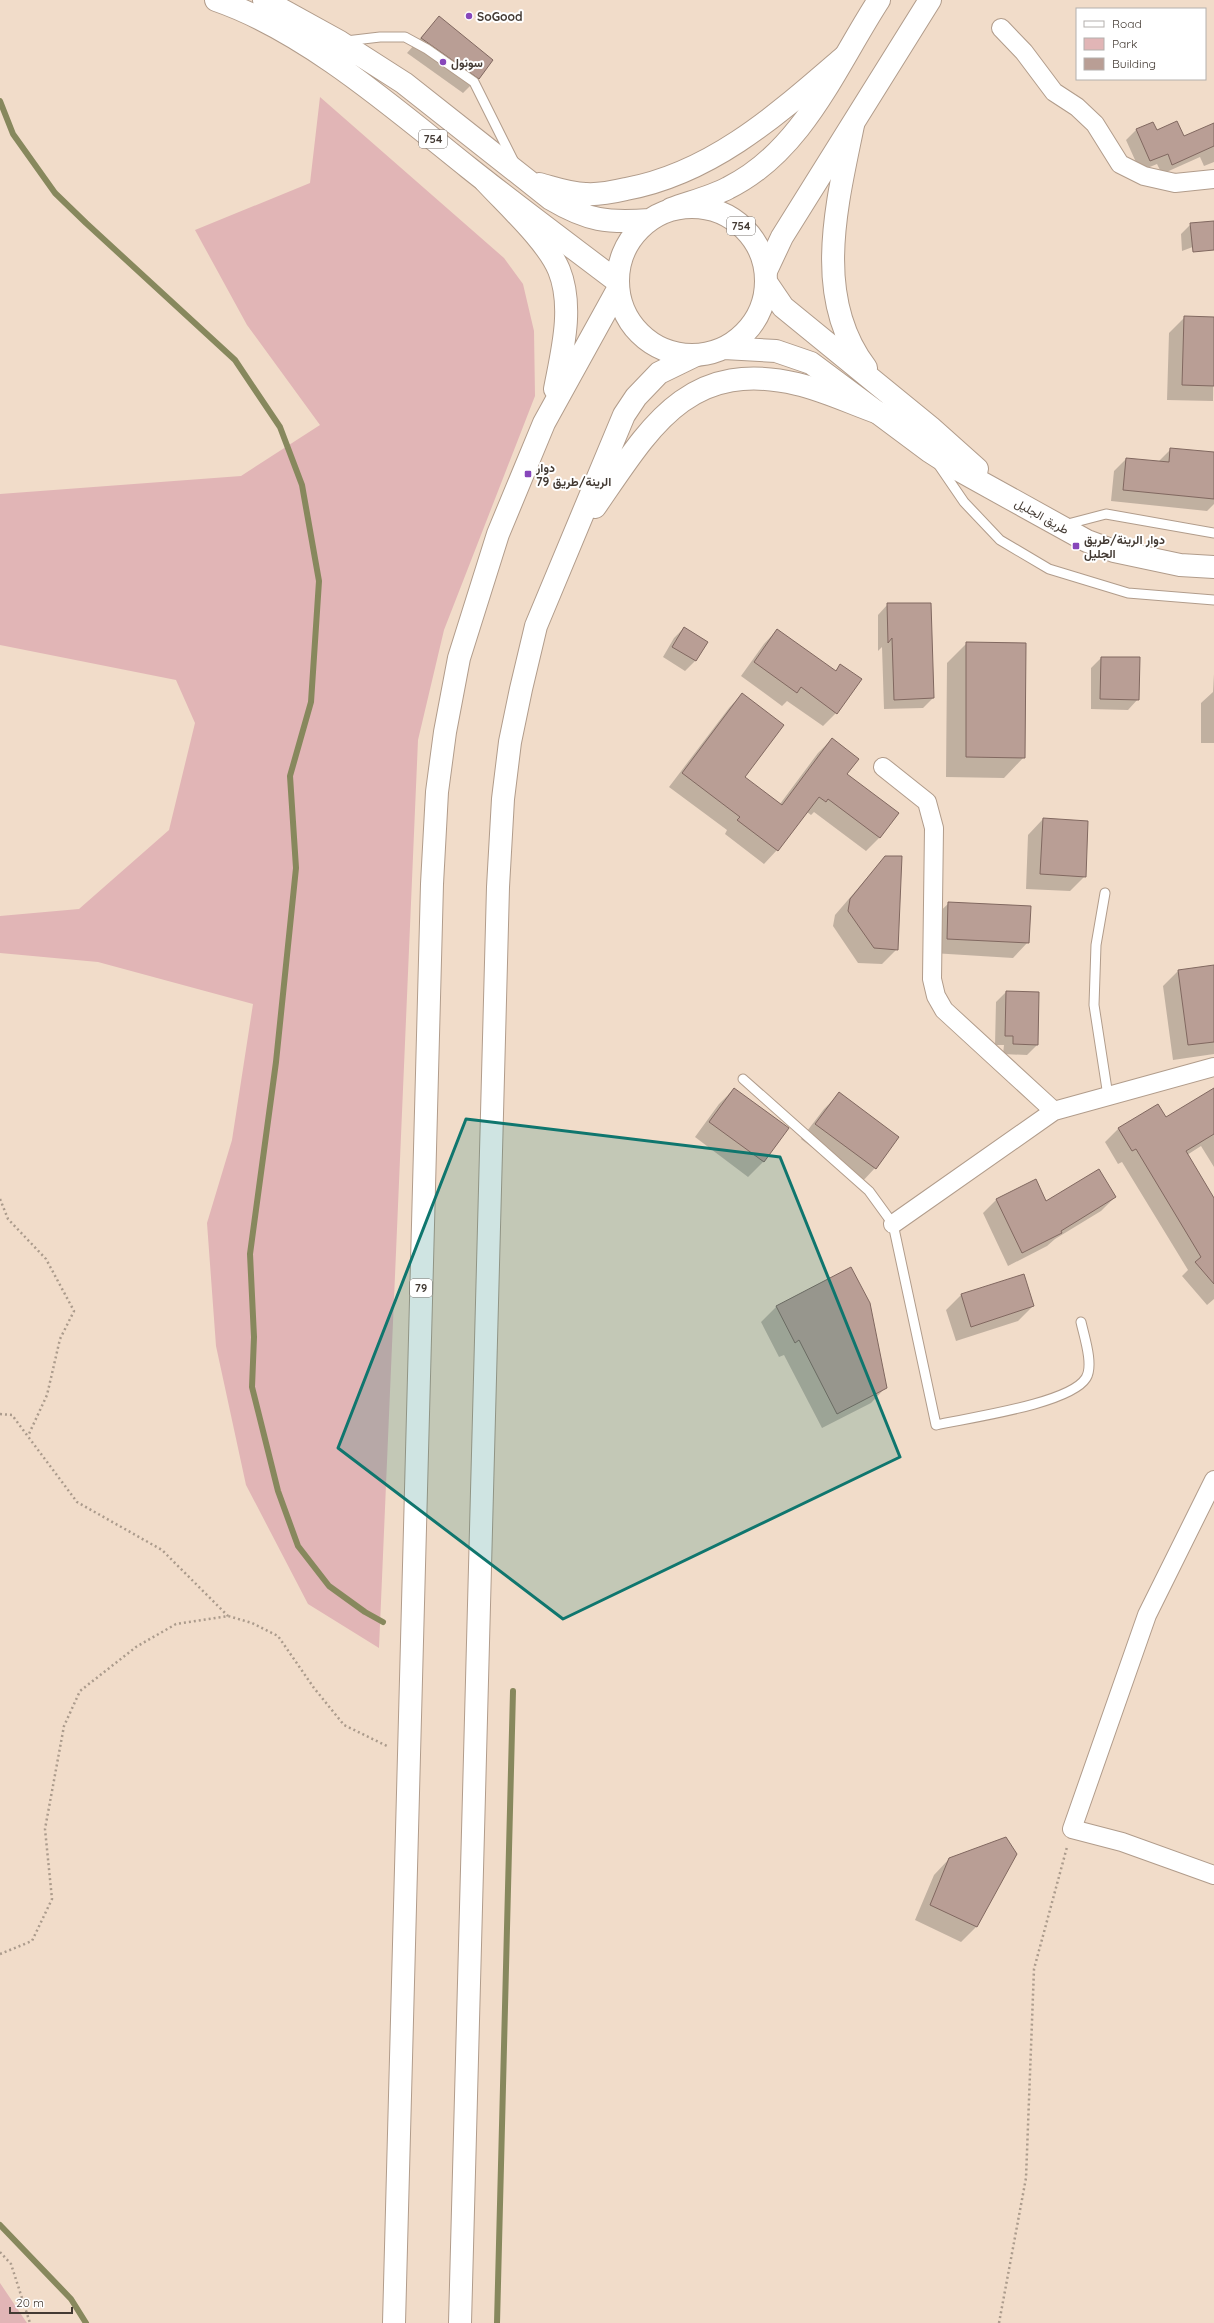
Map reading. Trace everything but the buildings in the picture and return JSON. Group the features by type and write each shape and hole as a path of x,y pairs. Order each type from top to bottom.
{"main road":[{"name":"754","path":"216,0 240,8 312,50 408,119 618,286"},
{"name":"754","path":"264,0 340,42 404,83 551,199 575,213 590,219 619,222 650,220"},
{"path":"671,209 729,188 764,164 791,138 805,120 879,0"},
{"path":"766,276 782,237 930,0"},
{"path":"525,179 586,194 639,187 669,177 701,163 750,134 776,116 844,56"},
{"path":"853,125 835,226 832,262 834,288 851,343 864,365 880,386"},
{"path":"485,181 542,244 559,270 566,304 565,334 552,406"},
{"name":"754","path":"766,276 762,307 752,326 739,339 724,348 696,355 667,351 643,336 626,315 618,286 619,264 624,250 635,232 650,220 671,209 685,207 708,208 730,217 753,238 762,257 766,276 783,307 930,427 1009,498"},
{"name":"79","path":"394,2323 432,892 437,792 445,732 459,658 498,534 552,406 618,286"},
{"name":"754","path":"724,348 776,351 792,355 824,371 929,451 1009,498"},
{"path":"460,2323 498,911 503,798 521,688 536,626 614,436 636,397 659,374 696,355"},
{"path":"572,540 644,435 663,415 681,401 699,390 724,382 756,378 776,380 797,384 879,413"},
{"name":"طريق الجليل","path":"1009,498 1059,527 1114,551 1180,565 1214,567"}],"street":[{"path":"1001,28 1024,52 1054,92 1077,107 1095,124 1120,164 1144,176 1175,183 1214,178"},
{"path":"883,767 927,802 934,828 932,979 936,996 944,1010 1054,1111"},
{"path":"893,1224 1054,1111 1214,1067"},
{"path":"1214,1480 1147,1616 1072,1829 1122,1842 1214,1875"}],"lane":[{"path":"340,42 380,37 405,37 427,49 474,82 493,116 500,138 525,179"},
{"path":"929,451 964,502 1000,540 1049,569 1128,593 1214,600"},
{"path":"1059,527 1106,514 1214,533"},
{"path":"1105,892 1096,945 1094,1005 1108,1096"},
{"path":"743,1079 869,1191 893,1224 936,1425 1049,1400 1074,1390 1086,1378 1089,1359 1081,1322"}],"path":[{"path":"0,1199 8,1219 46,1259 74,1311 60,1339 47,1395 28,1436"},
{"path":"0,1414 12,1415 77,1502 162,1550 228,1616"},
{"path":"0,1954 32,1941 52,1899 45,1829 64,1726 80,1691 136,1647 176,1624 228,1616 252,1622 278,1636 314,1688 344,1725 409,1756"},
{"path":"999,2323 1026,2178 1034,1969 1072,1829"},
{"path":"0,2252 11,2264 30,2323"}],"highlighted area":[{"path":"466,1119 780,1157 900,1457 563,1619 338,1448"}],"green space":[{"path":"320,97 504,258 523,284 534,331 535,396 444,630 418,740 379,1648 308,1604 246,1485 216,1346 207,1223 232,1140 253,1004 98,962 0,953 0,916 79,909 169,830 195,723 176,680 0,645 0,494 241,476 320,425 247,325 195,230 310,183"},
{"path":"0,2283 27,2323 0,2323"}],"waterway":[{"path":"0,101 13,134 55,193 235,360 280,427 302,485 319,581 311,702 290,776 296,868 276,1062 250,1254 254,1337 252,1387 278,1491 298,1546 329,1586 365,1612 383,1622"},
{"path":"497,2323 513,1691"},
{"path":"0,2225 71,2299 86,2323"}],"place":[{"name":"SoGood","path":"469,16"},
{"name":"سونول","path":"443,62"},
{"name":"دوار الرينة/طريق 79","path":"528,474"},
{"name":"دوار الرينة/طريق الجليل","path":"1076,546"}]}
